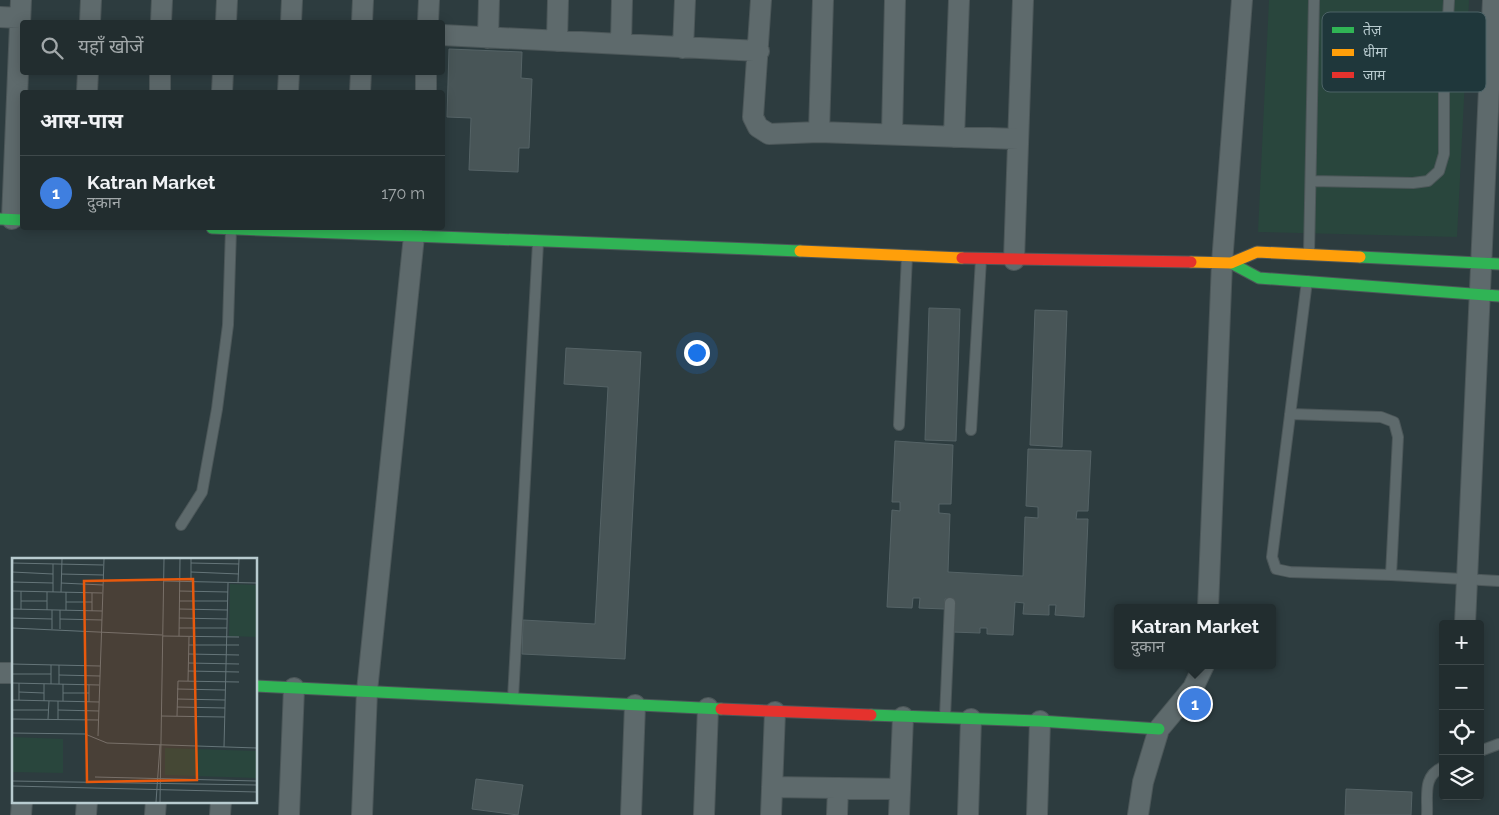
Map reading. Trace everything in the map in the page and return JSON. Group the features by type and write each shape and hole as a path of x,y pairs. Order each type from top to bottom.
{"street":[{"path":"90,20 91,0"},
{"path":"161,20 162,0"},
{"path":"226,0 226,20"},
{"path":"291,20 292,0"},
{"path":"362,20 363,0"},
{"path":"428,20 429,0"},
{"path":"488,38 489,0"},
{"path":"557,41 558,0"},
{"path":"621,44 622,0"},
{"path":"683,48 685,0"},
{"path":"761,0 753,117 758,128 769,134 819,132 1018,139"},
{"path":"819,132 823,0"},
{"path":"892,134 895,0"},
{"path":"954,137 959,0"},
{"path":"1014,260 1023,0"},
{"path":"1208,604 1242,0"},
{"path":"1465,620 1466,579 1489,296 1493,0"},
{"path":"0,17 20,9 13,100 12,219"},
{"path":"445,35 759,51"},
{"path":"87,90 88,75"},
{"path":"160,75 160,90"},
{"path":"222,90 223,75"},
{"path":"288,90 289,75"},
{"path":"360,90 361,75"},
{"path":"426,75 426,90"},
{"path":"306,230 419,233 538,241 1014,260 1226,263 1257,252 1308,268 1489,296"},
{"path":"362,815 367,691 419,233"},
{"path":"1226,263 1259,278 1308,268 1489,264"},
{"path":"1138,815 1143,782 1159,730 1193,688 1202,669"},
{"path":"258,686 775,712 1040,721 1159,730"},
{"path":"289,815 294,688"},
{"path":"631,815 635,705"},
{"path":"704,815 708,708"},
{"path":"771,815 775,712"},
{"path":"899,815 903,717"},
{"path":"968,815 971,719"},
{"path":"1037,815 1040,721"},
{"path":"772,787 900,789"},
{"path":"838,788 838,815"},
{"path":"21,815 22,802"},
{"path":"86,815 87,802"},
{"path":"155,815 156,802"},
{"path":"220,815 221,802"}],"lane":[{"path":"1314,0 1308,268 1272,558 1276,569 1290,572 1499,581"},
{"path":"1311,181 1413,183 1428,181 1439,171 1444,154 1444,92"},
{"path":"181,525 202,492 217,410 228,325 231,230"},
{"path":"513,698 538,241"},
{"path":"900,425 907,256"},
{"path":"972,430 981,259"},
{"path":"1290,414 1381,417 1394,422 1398,437 1390,575"},
{"path":"945,718 950,603"},
{"path":"1484,750 1499,744"},
{"path":"1427,815 1429,779 1432,773 1439,769"}],"green space":[{"path":"1269,0 1469,0 1468,12 1322,12 1322,92 1464,92 1457,237 1258,232"}],"building":[{"path":"449,49 522,52 521,78 532,79 529,148 519,148 518,172 469,170 471,118 447,117"},
{"path":"929,308 960,309 956,441 925,440"},
{"path":"1035,310 1067,311 1062,447 1030,445"},
{"path":"566,348 641,352 625,659 522,654 523,620 595,624 608,387 564,384"},
{"path":"895,441 953,445 951,504 939,504 939,513 950,514 948,572 1023,576 1025,517 1038,518 1038,507 1026,506 1028,449 1091,451 1088,511 1077,511 1076,519 1088,519 1084,617 1055,615 1056,605 1049,605 1049,615 1023,614 1024,603 1015,602 1013,635 987,634 987,628 980,628 980,633 952,632 954,599 945,599 945,609 919,608 920,598 913,598 912,608 887,607 892,510 900,511 900,502 892,502"},
{"path":"476,779 523,785 518,815 472,809"},
{"path":"1346,789 1412,792 1411,815 1345,815"}],"traffic: fast":[{"path":"0,219 20,220"},
{"path":"263,230 800,251"},
{"path":"1360,257 1499,264"},
{"path":"1231,263 1259,278 1499,296"},
{"path":"258,686 721,709"},
{"path":"871,715 1040,721 1159,729"}],"traffic: slow":[{"path":"800,251 962,258"},
{"path":"1191,262 1231,263 1257,252 1360,257"}],"traffic: jam":[{"path":"962,258 1191,262"},
{"path":"721,709 871,715"}],"place":[{"name":"Katran Market","path":"1195,704"}]}
